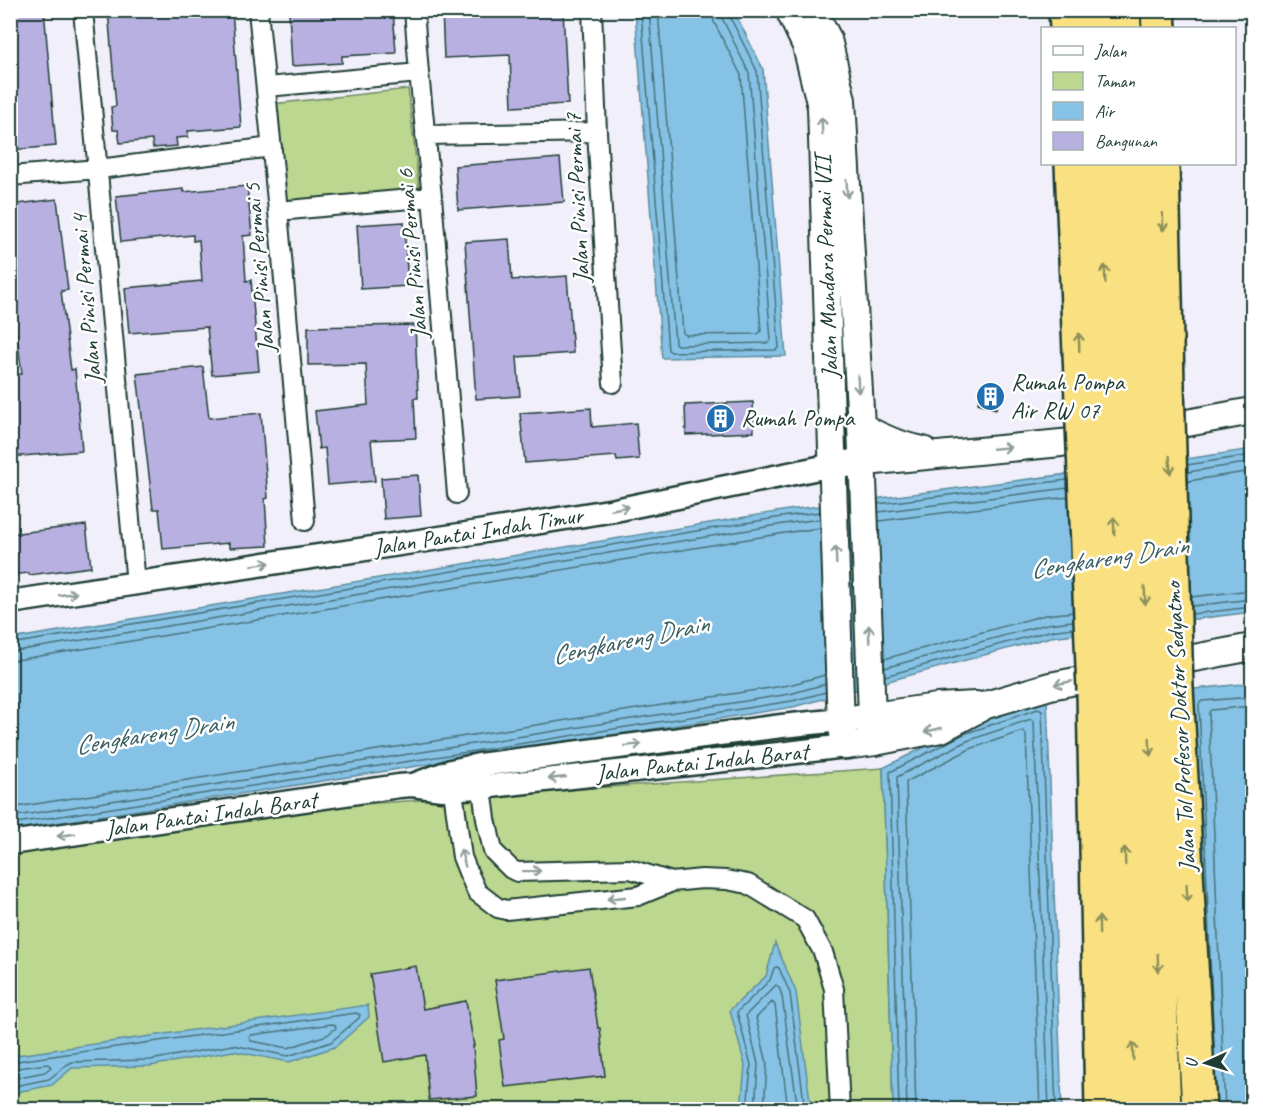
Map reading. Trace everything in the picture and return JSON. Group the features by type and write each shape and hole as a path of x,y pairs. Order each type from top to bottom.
{"highway":[{"path":"1066,10 1067,27"},
{"path":"1095,10 1096,27"},
{"path":"1123,10 1124,27"},
{"path":"1158,10 1159,27"},
{"name":"Jalan Tol Profesor Doktor Sedyatmo","path":"1072,165 1124,393"},
{"name":"Jalan Tol Profesor Doktor Sedyatmo","path":"1101,165 1124,393 1134,689 1135,1110"},
{"name":"Jalan Tol Profesor Doktor Sedyatmo","path":"1129,165 1124,393 1134,689 1164,1110"},
{"name":"Jalan Tol Profesor Doktor Sedyatmo","path":"1124,393 1162,165"},
{"name":"Jalan Tol Profesor Doktor Sedyatmo","path":"1102,1110 1134,689"},
{"name":"Jalan Tol Profesor Doktor Sedyatmo","path":"1134,689 1199,1110"}],"main road":[{"name":"Jalan Mandara Permai VII","path":"789,10 806,46 821,107 841,709 845,746"},
{"name":"Jalan Mandara Permai VII","path":"813,10 828,39 842,100 861,426 875,741"},
{"name":"Jalan Pantai Indah Timur","path":"833,465 1060,443 1177,426 1252,411"},
{"name":"Jalan Pantai Indah Timur","path":"861,426 879,437 900,445 944,454"},
{"name":"Jalan Pantai Indah Barat","path":"845,746 941,729 986,705 1050,686 1252,647"},
{"name":"Jalan Pantai Indah Barat","path":"841,709 872,704 937,707 986,705"}],"street":[{"name":"Jalan Pinisi Permai 4","path":"83,10 136,584"},
{"name":"Jalan Pinisi Permai 5","path":"258,10 267,87 305,521"},
{"name":"Jalan Pinisi Permai 6","path":"414,10 457,494"},
{"name":"Jalan Pinisi Permai 7","path":"592,10 597,132 613,383"},
{"path":"267,87 419,73"},
{"path":"425,135 597,132"},
{"path":"10,176 99,169 272,147"},
{"path":"278,211 432,197"},
{"name":"Jalan Pantai Indah Timur","path":"10,602 615,510 833,465"},
{"name":"Jalan Pantai Indah Barat","path":"10,843 412,785 442,789 452,780 782,726 841,709"},
{"name":"Jalan Pantai Indah Barat","path":"480,776 779,754 845,746"},
{"path":"480,776 493,851 511,869 517,872 630,869 672,882"},
{"path":"452,780 462,857 477,892 498,908 506,910 638,896 672,882 702,879 748,884 805,919 823,952 834,989 840,1110"}],"green space":[{"path":"408,89 419,188 284,203 273,104"},
{"path":"883,768 893,1109 11,1110 11,855 306,808"}],"water":[{"path":"635,11 734,11 763,69 786,356 662,358"},
{"name":"Cengkareng Drain","path":"1252,449 1252,612 1051,637 793,707 11,830 11,639 788,510"},
{"path":"1252,683 1252,1109 1203,1109 1185,690"},
{"path":"1047,699 1062,1109 893,1109 883,768 962,728"},
{"path":"775,943 796,992 811,1109 741,1109 745,1065 730,1010 766,976"},
{"path":"368,1005 369,1017 335,1047 289,1062 233,1051 150,1066 72,1068 52,1085 11,1093 11,1056"}],"building":[{"path":"10,10 44,10 56,146 10,150"},
{"path":"108,10 232,10 241,127 188,131 188,137 176,138 177,146 153,148 152,140 120,143 118,130 113,130 111,107 116,106"},
{"path":"393,10 396,53 342,56 342,63 292,66 289,12"},
{"path":"442,10 563,10 568,104 512,107 510,55 444,58"},
{"path":"560,158 564,202 458,210 455,166"},
{"path":"247,186 252,235 243,236 246,281 251,280 259,371 212,375 207,327 129,333 125,288 202,281 199,240 193,241 193,235 121,242 116,196 183,189 183,192"},
{"path":"57,199 68,290 61,291 71,370 75,369 82,451 10,457 10,384 13,384 12,375 22,374 12,297 10,297 10,205"},
{"path":"404,222 408,286 361,289 357,225"},
{"path":"509,239 512,280 567,276 573,353 517,357 520,396 476,399 465,242"},
{"path":"415,325 418,398 414,398 416,438 371,440 375,481 328,485 325,448 319,449 315,411 368,405 366,364 308,365 308,327"},
{"path":"203,367 209,418 261,413 268,498 265,499 268,546 229,548 229,543 163,549 159,509 153,509 137,374"},
{"name":"Rumah Pompa Air RW 07","path":"983,384 1002,389 996,409 978,403"},
{"name":"Rumah Pompa","path":"753,402 754,432 686,435 685,405"},
{"path":"591,408 592,427 636,423 639,459 617,461 616,456 525,463 520,413"},
{"path":"418,475 421,516 384,519 381,478"},
{"path":"86,525 91,567 29,575 29,573 10,575 10,534"},
{"path":"416,966 423,1009 466,1001 474,1046 477,1096 429,1100 425,1055 384,1062 370,974"},
{"path":"589,967 598,1028 600,1028 605,1076 505,1087 499,1040 504,1039 495,980"}],"place":[{"name":"Rumah Pompa Air RW 07","path":"990,396"},
{"name":"Rumah Pompa","path":"720,418"}]}
